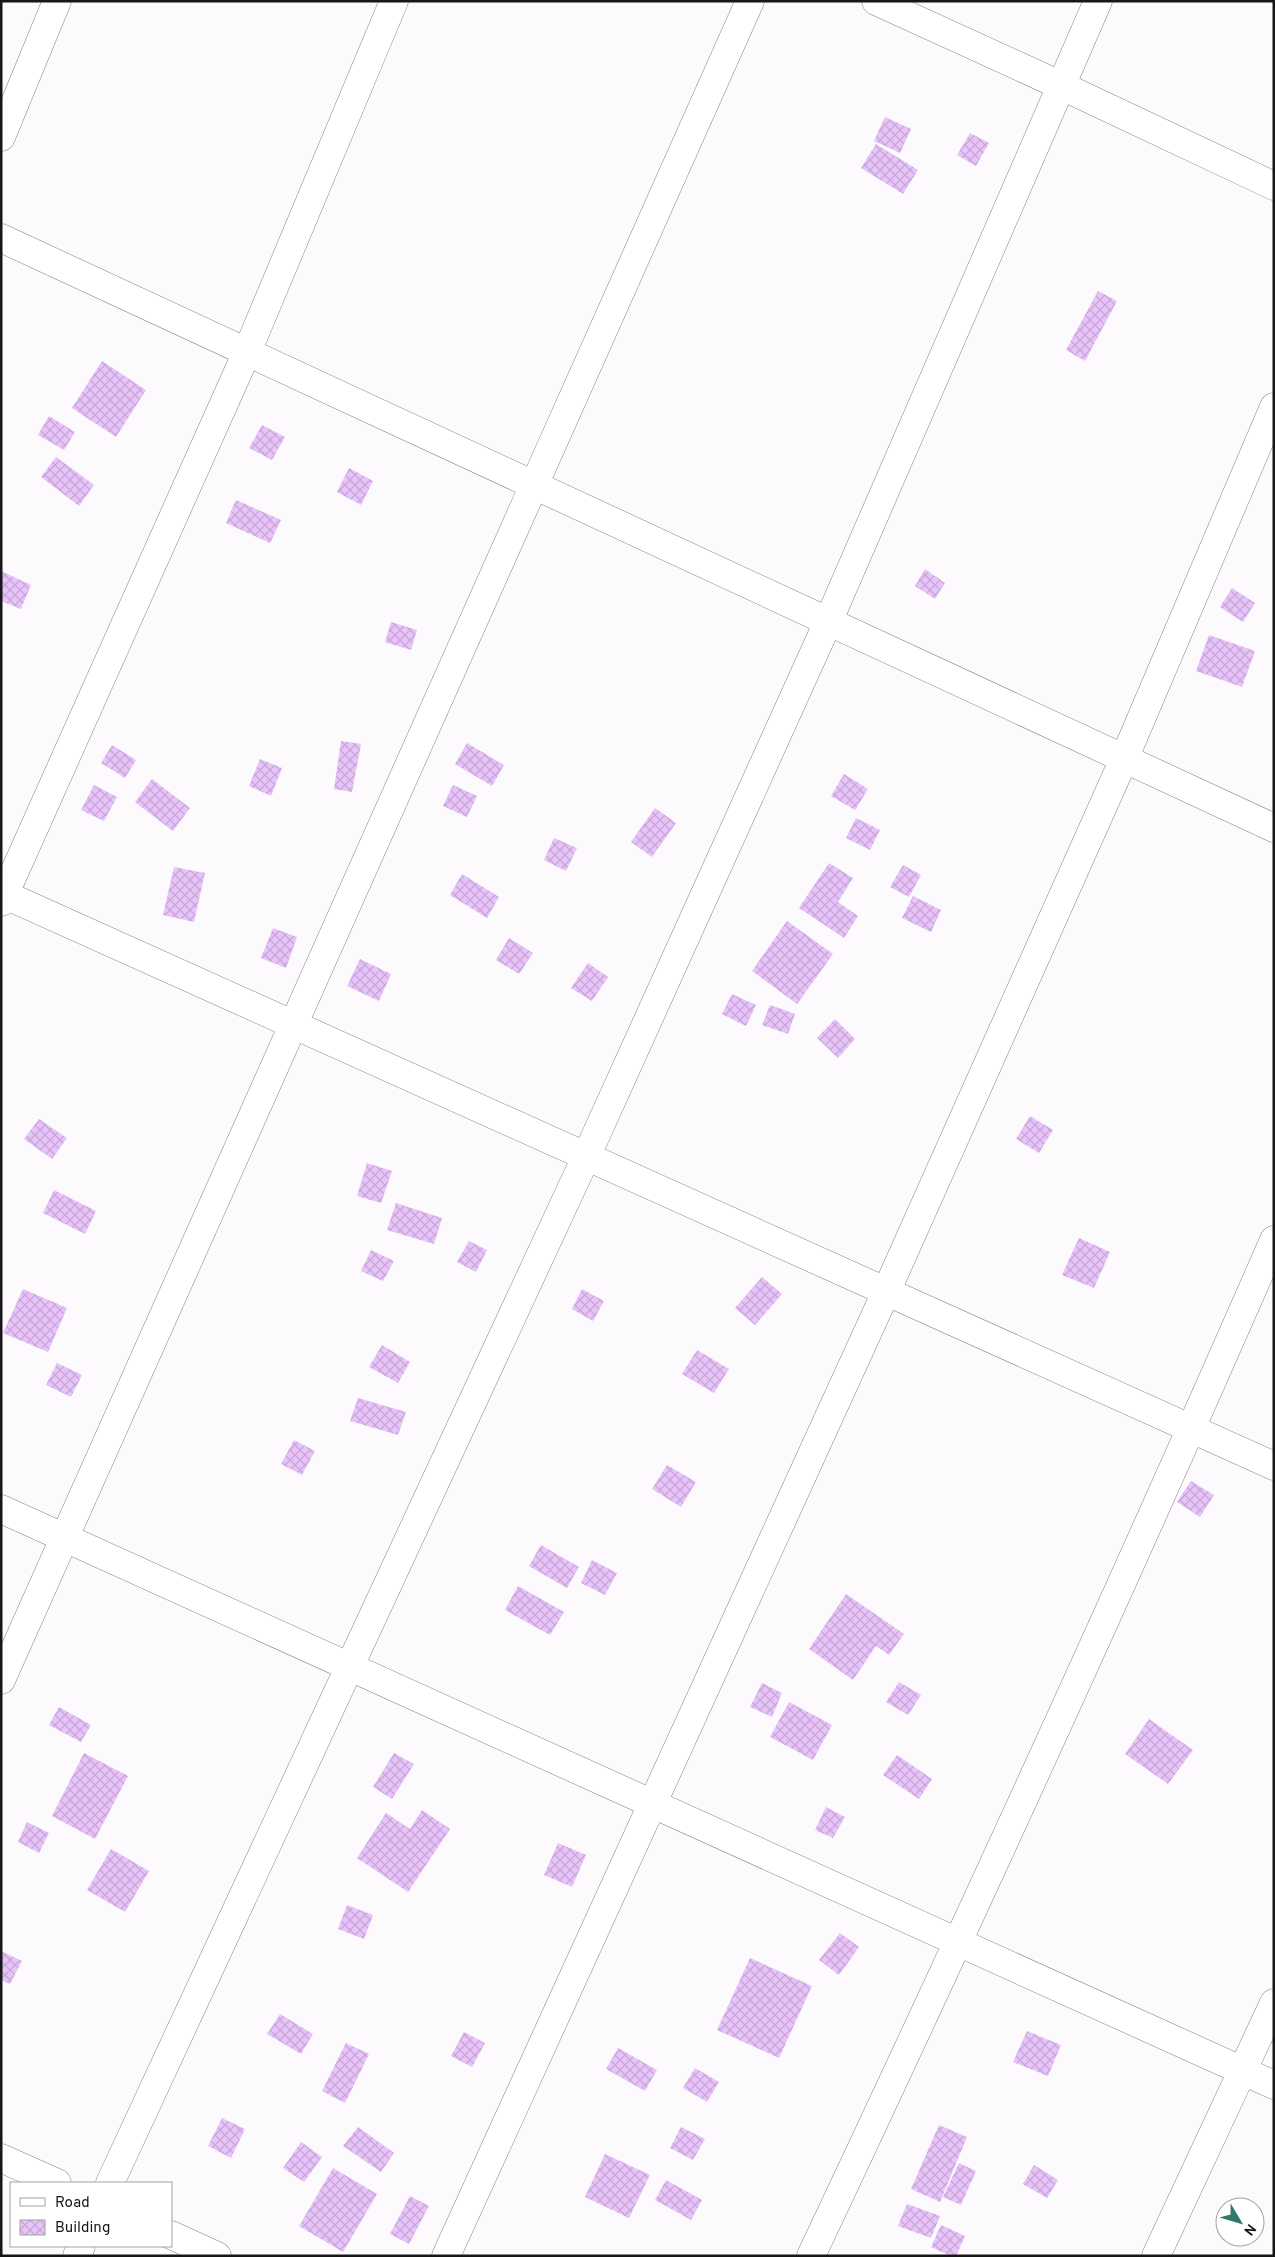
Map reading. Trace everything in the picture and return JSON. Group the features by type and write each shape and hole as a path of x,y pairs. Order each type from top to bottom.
{"street":[{"path":"1,137 57,1"},
{"path":"394,1 248,352 2,896 295,1025 1274,1466"},
{"path":"1,1680 295,1025 533,485 750,1"},
{"path":"876,1 1274,186"},
{"path":"110,2182 586,1157 828,622 1098,1"},
{"path":"1,238 1274,828"},
{"path":"446,2256 654,1804 886,1292 1124,759 1274,407"},
{"path":"812,2256 959,1942 1191,1429 1274,1240"},
{"path":"1,1509 1274,2084"},
{"path":"1156,2256 1244,2071 1274,2003"},
{"path":"1,2158 54,2182"},
{"path":"172,2235 217,2256"}],"building":[{"path":"885,117 911,129 900,153 874,141"},
{"path":"970,133 989,143 976,166 957,155"},
{"path":"876,144 918,170 903,194 861,168"},
{"path":"1098,291 1117,301 1085,361 1066,350"},
{"path":"102,361 146,390 116,437 72,408"},
{"path":"49,416 75,432 64,450 38,435"},
{"path":"262,425 285,437 272,460 249,448"},
{"path":"56,457 94,485 79,506 41,477"},
{"path":"349,468 373,481 361,505 337,492"},
{"path":"236,500 281,520 270,543 226,523"},
{"path":"925,569 945,583 935,599 915,586"},
{"path":"1,571 31,585 21,609 1,601"},
{"path":"1232,588 1255,603 1243,622 1220,607"},
{"path":"391,622 417,630 411,650 385,642"},
{"path":"1209,635 1255,651 1242,687 1196,671"},
{"path":"341,741 361,744 352,792 334,789"},
{"path":"467,743 504,765 492,786 455,764"},
{"path":"112,745 136,760 125,778 101,763"},
{"path":"260,759 282,768 271,796 249,786"},
{"path":"844,774 868,789 855,810 831,796"},
{"path":"152,779 190,808 173,831 135,802"},
{"path":"94,785 117,797 104,821 81,810"},
{"path":"453,785 477,796 467,817 443,806"},
{"path":"655,808 676,823 652,857 631,842"},
{"path":"856,818 880,830 870,850 846,838"},
{"path":"554,838 577,848 566,871 544,860"},
{"path":"829,863 853,878 838,902 858,916 844,938 799,908"},
{"path":"903,865 921,875 909,897 890,887"},
{"path":"174,867 205,873 194,922 163,915"},
{"path":"462,874 499,897 487,918 450,895"},
{"path":"913,896 941,910 931,932 902,918"},
{"path":"787,921 833,954 797,1004 752,971"},
{"path":"273,928 297,937 286,968 261,958"},
{"path":"509,938 533,953 519,974 496,960"},
{"path":"360,959 391,974 379,1001 347,986"},
{"path":"588,963 608,977 592,1001 571,988"},
{"path":"732,994 756,1005 746,1026 722,1014"},
{"path":"770,1005 795,1014 788,1034 762,1025"},
{"path":"835,1019 855,1039 838,1058 817,1038"},
{"path":"1030,1116 1053,1130 1039,1153 1016,1139"},
{"path":"39,1119 67,1138 52,1159 24,1139"},
{"path":"367,1163 392,1171 381,1203 357,1196"},
{"path":"54,1190 96,1211 85,1234 43,1213"},
{"path":"396,1203 442,1218 434,1244 387,1230"},
{"path":"1079,1238 1110,1252 1094,1288 1062,1275"},
{"path":"469,1241 487,1250 476,1272 457,1262"},
{"path":"371,1250 394,1261 383,1281 361,1271"},
{"path":"762,1277 782,1294 755,1325 735,1308"},
{"path":"23,1289 67,1308 48,1352 3,1333"},
{"path":"582,1289 604,1301 593,1321 572,1309"},
{"path":"382,1345 410,1362 398,1383 369,1367"},
{"path":"697,1350 729,1369 714,1393 682,1374"},
{"path":"57,1363 82,1375 71,1397 46,1385"},
{"path":"358,1398 406,1412 398,1435 350,1421"},
{"path":"294,1440 315,1451 302,1475 281,1464"},
{"path":"667,1465 696,1482 681,1507 652,1489"},
{"path":"1191,1481 1214,1495 1200,1517 1177,1502"},
{"path":"541,1545 579,1567 567,1588 529,1566"},
{"path":"592,1560 617,1573 605,1595 581,1583"},
{"path":"518,1586 564,1612 550,1635 505,1610"},
{"path":"846,1594 904,1634 889,1655 876,1646 853,1680 809,1649"},
{"path":"899,1682 921,1695 908,1715 886,1702"},
{"path":"762,1683 782,1693 772,1717 750,1707"},
{"path":"789,1702 832,1725 813,1760 770,1737"},
{"path":"59,1707 91,1725 81,1742 49,1725"},
{"path":"1149,1719 1193,1750 1168,1784 1125,1754"},
{"path":"84,1753 128,1776 95,1839 52,1816"},
{"path":"394,1753 414,1764 392,1799 373,1787"},
{"path":"897,1755 932,1779 919,1799 883,1775"},
{"path":"826,1807 845,1817 833,1838 815,1830"},
{"path":"422,1810 450,1829 408,1892 357,1858 386,1813 410,1829"},
{"path":"27,1822 49,1833 39,1853 18,1842"},
{"path":"558,1843 586,1855 572,1887 544,1875"},
{"path":"111,1849 149,1871 125,1912 87,1890"},
{"path":"347,1905 373,1915 364,1939 338,1929"},
{"path":"840,1933 859,1947 839,1975 819,1960"},
{"path":"1,1951 22,1961 10,1984 1,1980"},
{"path":"750,1958 812,1986 779,2058 717,2030"},
{"path":"280,2014 313,2034 301,2054 267,2034"},
{"path":"1027,2031 1061,2045 1048,2076 1013,2062"},
{"path":"464,2032 485,2043 472,2067 451,2056"},
{"path":"346,2043 369,2054 345,2103 322,2091"},
{"path":"618,2048 657,2070 645,2091 606,2069"},
{"path":"695,2068 719,2082 707,2102 683,2088"},
{"path":"222,2118 245,2129 231,2158 208,2146"},
{"path":"939,2125 967,2137 940,2202 911,2189"},
{"path":"358,2127 394,2153 381,2172 343,2146"},
{"path":"681,2127 705,2139 693,2160 670,2148"},
{"path":"301,2142 322,2157 304,2182 283,2168"},
{"path":"605,2154 650,2175 629,2218 585,2197"},
{"path":"959,2163 976,2171 961,2205 943,2197"},
{"path":"1034,2165 1058,2180 1047,2198 1023,2184"},
{"path":"333,2168 377,2194 343,2252 299,2226"},
{"path":"666,2180 702,2200 691,2220 655,2200"},
{"path":"410,2196 429,2206 409,2244 390,2234"},
{"path":"907,2204 940,2216 931,2238 898,2226"},
{"path":"941,2225 965,2236 956,2256 951,2256 931,2247"}]}
